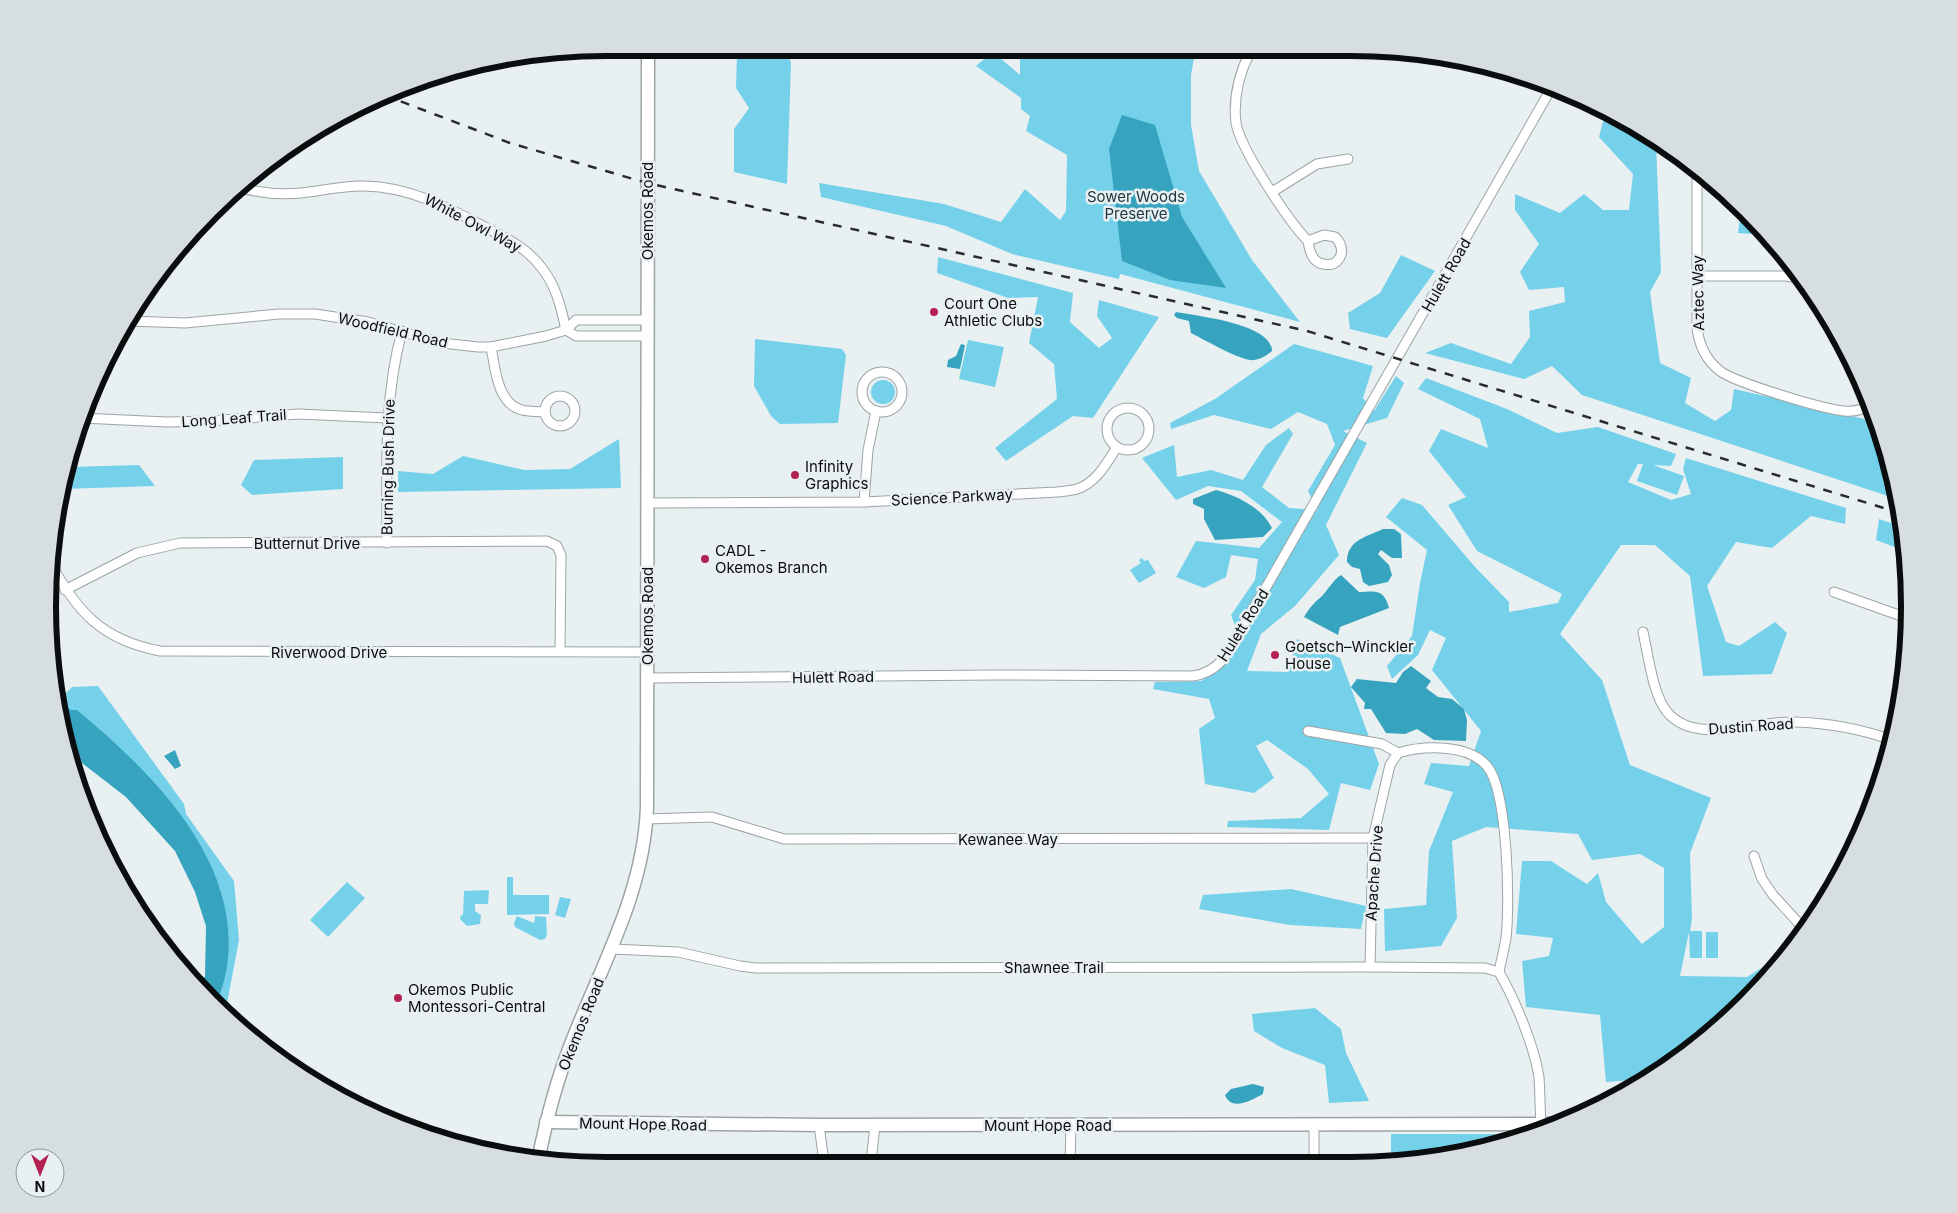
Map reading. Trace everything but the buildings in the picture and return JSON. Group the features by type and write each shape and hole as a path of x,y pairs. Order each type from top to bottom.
{"main road":[{"name":"Okemos Road","path":"540,1153 546,1122 570,1044 612,949 637,878 644,845 646,819 647,678 648,56"},
{"name":"Mount Hope Road","path":"546,1122 819,1125 1537,1124"}],"street":[{"path":"1248,56 1239,77 1237,92 1236,123 1241,139 1272,192 1308,241"},
{"name":"Hulett Road","path":"647,678 995,675 1193,676 1215,668 1223,659 1268,584 1548,93"},
{"path":"1272,192 1317,164 1348,159"},
{"name":"Aztec Way","path":"1697,180 1698,335 1704,353 1719,370 1732,378 1836,410 1852,411 1863,407"},
{"name":"White Owl Way","path":"248,190 265,193 290,194 341,186 367,186 392,188 430,199 509,240 536,260 547,274 555,290 566,330"},
{"path":"1697,276 1790,277"},
{"name":"Woodfield Road","path":"136,321 192,323 279,314 315,314 368,322 442,343 490,346 546,336 566,330 576,320 647,320"},
{"path":"566,330 576,336 647,336"},
{"name":"Burning Bush Drive","path":"387,543 387,418 392,373 402,331"},
{"path":"490,346 504,398 514,407 522,410 545,412"},
{"path":"878,372 884,372 896,378 902,390 902,396 895,407 882,412 876,411 865,403 862,391 867,379 878,372"},
{"path":"1131,408 1144,415 1149,426 1146,441 1131,450 1117,447 1108,436 1108,422 1117,411 1131,408"},
{"path":"864,502 867,459 876,411"},
{"name":"Long Leaf Trail","path":"89,418 167,422 211,421 298,414 387,418"},
{"name":"Science Parkway","path":"647,503 864,502 1076,489 1090,482 1102,470 1117,447"},
{"name":"Butternut Drive","path":"65,590 137,553 170,545 190,543 547,541 557,546 561,555 560,652"},
{"name":"Riverwood Drive","path":"57,575 65,590 87,616 105,630 131,643 160,651 647,652"},
{"path":"1834,592 1901,615"},
{"name":"Dustin Road","path":"1643,632 1656,686 1663,706 1675,720 1688,726 1704,730 1793,722 1836,725 1885,737"},
{"path":"1308,731 1382,744 1398,753 1412,749 1465,751 1477,757 1489,768 1499,802 1506,849 1508,888 1506,938 1498,972 1512,994 1534,1057 1545,1121"},
{"name":"Apache Drive","path":"1370,967 1373,838 1390,766 1398,753"},
{"name":"Kewanee Way","path":"646,819 712,817 784,839 1373,838"},
{"path":"1754,856 1762,879 1799,924"},
{"name":"Shawnee Trail","path":"612,949 678,952 756,968 1370,967 1485,968 1498,972"},
{"path":"819,1125 823,1157"},
{"path":"871,1157 874,1125"},
{"path":"1070,1157 1071,1125"},
{"path":"1314,1125 1314,1157"}],"green space":[{"path":"737,56 788,56 791,63 787,184 734,172 734,129 749,108 736,88"},
{"name":"Sower Woods Preserve","path":"988,56 998,56 1020,75 1020,56 1194,56 1191,75 1191,125 1199,171 1252,260 1300,322 1120,274 1119,279 1012,254 946,226 821,197 819,183 944,204 1001,222 1025,189 1060,220 1066,211 1067,155 1026,131 1030,116 1021,109 1021,98 976,66"},
{"path":"1604,118 1656,149 1661,272 1650,292 1660,363 1691,378 1685,403 1715,421 1731,410 1734,389 1864,419 1872,430 1889,497 1582,395 1552,366 1524,379 1425,353 1451,343 1511,364 1530,337 1529,311 1565,302 1564,287 1529,290 1520,272 1539,244 1515,210 1515,194 1560,213 1584,194 1603,210 1629,210 1633,174 1599,137"},
{"path":"1740,217 1755,234 1738,233"},
{"path":"1401,255 1435,271 1387,338 1350,329 1348,313 1380,293"},
{"path":"938,257 1073,293 1070,322 1099,348 1112,338 1097,316 1099,300 1159,317 1093,418 1073,416 1006,461 995,448 1057,399 1054,364 1029,343 1038,297 1008,298 937,273"},
{"path":"755,339 842,349 846,355 838,423 780,424 771,416 754,386"},
{"path":"968,340 1004,347 995,387 959,379"},
{"path":"1294,344 1373,366 1363,398 1374,411 1396,376 1404,383 1387,418 1343,431 1367,443 1326,525 1339,555 1295,606 1261,634 1247,671 1288,672 1297,639 1340,658 1379,764 1370,790 1341,783 1329,830 1227,827 1228,821 1301,818 1329,794 1308,769 1267,740 1256,746 1274,778 1254,793 1205,784 1199,729 1215,718 1209,699 1153,689 1155,682 1201,681 1220,669 1241,641 1231,615 1255,580 1258,559 1231,555 1226,577 1204,588 1176,577 1196,541 1259,548 1282,522 1241,491 1208,486 1176,500 1142,458 1174,445 1177,477 1211,470 1243,480 1266,445 1289,428 1293,434 1262,487 1289,508 1318,510 1308,491 1335,445 1327,424 1298,412 1271,429 1214,415 1171,429 1170,423 1215,399"},
{"path":"1426,378 1507,409 1557,433 1598,427 1676,454 1671,466 1653,465 1684,476 1677,495 1637,481 1643,464 1638,464 1628,482 1671,500 1691,494 1683,469 1686,458 1846,508 1845,524 1811,516 1772,548 1736,542 1707,586 1726,642 1739,646 1775,622 1787,633 1772,674 1703,676 1690,576 1655,545 1621,545 1560,634 1602,680 1630,765 1711,798 1690,853 1692,919 1690,931 1702,931 1702,958 1690,958 1689,932 1680,976 1747,977 1769,963 1740,996 1713,1020 1685,1043 1630,1080 1606,1082 1600,1015 1526,1007 1522,961 1549,956 1553,938 1516,934 1522,861 1551,861 1587,884 1598,873 1606,902 1642,944 1664,927 1664,868 1640,854 1592,860 1578,834 1486,827 1452,841 1457,918 1441,946 1385,951 1384,909 1426,905 1429,851 1453,792 1424,784 1431,763 1469,766 1481,731 1432,670 1446,638 1430,630 1418,655 1392,679 1387,666 1412,636 1427,550 1386,517 1402,498 1422,505 1476,568 1509,602 1509,612 1558,603 1562,594 1477,551 1448,505 1466,497 1429,451 1441,429 1488,448 1480,419 1418,389"},
{"path":"883,380 888,381 894,387 894,397 888,403 883,404 878,403 872,397 871,392 872,387 878,381"},
{"path":"619,439 621,488 398,492 398,471 433,474 463,456 524,470 570,469"},
{"path":"343,457 343,489 252,495 241,485 254,460"},
{"path":"139,465 155,486 69,489 74,467"},
{"path":"1879,519 1894,524 1897,548 1876,540"},
{"path":"1142,558 1144,561 1148,560 1156,573 1139,583 1130,570 1141,563 1139,560"},
{"path":"98,686 184,804 186,814 234,881 239,940 227,1005 219,997 224,975 227,947 226,920 220,888 67,716 64,695 72,687"},
{"path":"507,877 513,877 513,895 549,895 549,914 507,915"},
{"path":"347,882 365,898 328,937 310,920"},
{"path":"1291,889 1366,906 1361,929 1290,925 1199,909 1203,895"},
{"path":"489,890 488,904 475,904 475,911 481,915 480,924 467,926 460,919 461,915 463,915 464,891"},
{"path":"560,897 571,899 565,918 555,915"},
{"path":"517,916 534,923 535,916 546,917 547,934 545,939 540,940 515,927 514,923"},
{"path":"1706,932 1718,932 1718,958 1706,958"},
{"path":"1315,1008 1341,1029 1346,1053 1369,1101 1329,1103 1325,1065 1282,1048 1254,1031 1252,1014"},
{"path":"1391,1134 1507,1134 1458,1146 1391,1155"}],"shaded area":[{"path":"1122,115 1155,125 1182,217 1226,288 1170,280 1122,261 1109,149"},
{"path":"1176,312 1216,319 1247,328 1260,334 1269,342 1272,351 1256,360 1244,359 1191,333 1189,321 1177,318 1174,315"},
{"path":"961,344 965,345 960,369 947,367 948,360 956,356"},
{"path":"1216,490 1233,496 1256,509 1272,528 1263,537 1215,540 1204,519 1204,509 1193,504 1193,499"},
{"path":"1383,529 1394,529 1401,534 1402,558 1392,558 1381,550 1378,554 1389,565 1392,575 1388,582 1369,586 1363,582 1360,569 1352,567 1347,562 1348,555 1350,549 1359,540"},
{"path":"1341,575 1359,592 1378,592 1382,594 1389,608 1340,627 1338,635 1304,617 1312,605"},
{"path":"1411,666 1431,681 1426,688 1438,697 1452,699 1464,709 1467,720 1466,741 1434,740 1417,729 1405,734 1386,733 1371,709 1364,709 1365,703 1351,687 1357,679 1396,683 1403,672"},
{"path":"66,707 71,710 77,710 132,759 183,818 203,850 219,885 227,920 228,958 219,997 203,980 205,976 206,926 195,892 175,851 126,797 78,760"},
{"path":"175,750 181,766 175,769 164,756"},
{"path":"1253,1084 1264,1087 1263,1094 1237,1104 1228,1100 1225,1095 1231,1089"}],"railway":[{"path":"394,99 510,143 647,183 1307,331 1892,511"}],"place":[{"name":"Court One Athletic Clubs","path":"934,312"},
{"name":"Infinity Graphics","path":"795,475"},
{"name":"CADL - Okemos Branch","path":"705,559"},
{"name":"Goetsch–Winckler House","path":"1275,655"},
{"name":"Okemos Public Montessori-Central","path":"398,998"}]}
